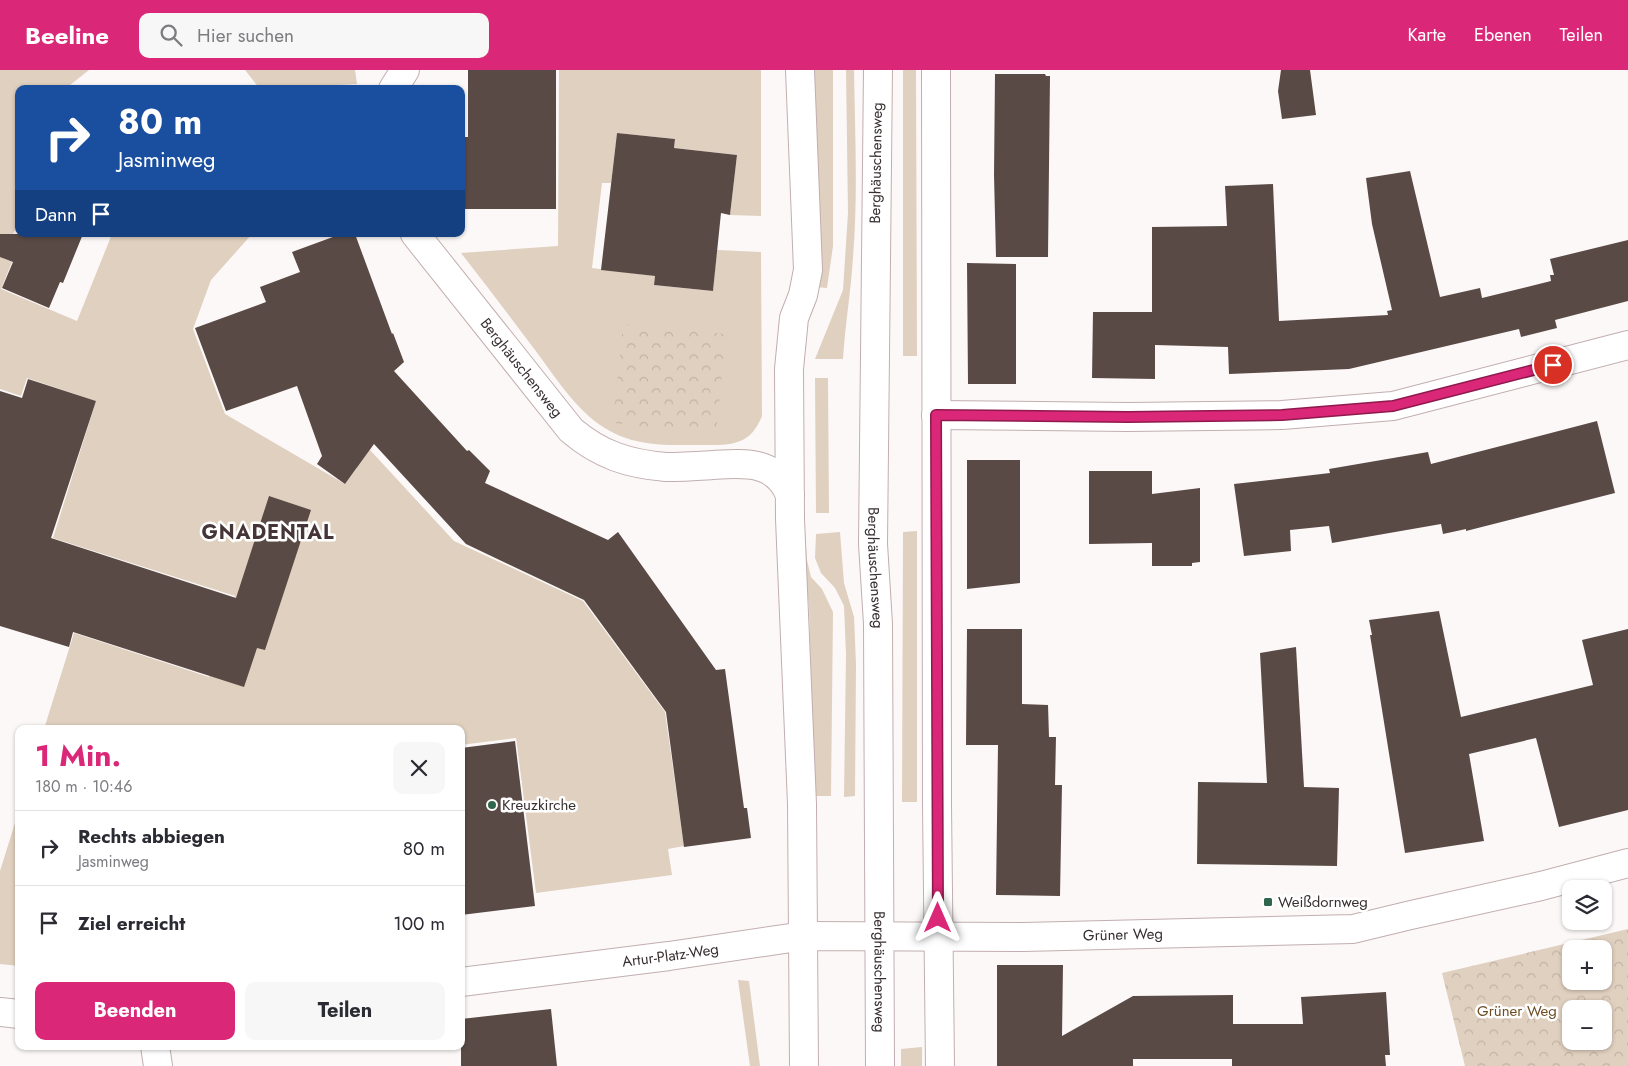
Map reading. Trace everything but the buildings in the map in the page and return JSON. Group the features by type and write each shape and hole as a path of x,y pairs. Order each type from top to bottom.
{"street":[{"path":"396,85 405,70"},
{"path":"800,70 808,270 803,295 794,318 789,368 790,495 802,804 804,1066"},
{"name":"Berghäuschensweg","path":"878,70 872,544 878,624 880,1066"},
{"path":"936,70 940,1066"},
{"name":"Berghäuschensweg","path":"418,237 571,430 592,447 616,458 653,466 743,463 756,465 776,474 786,486 790,495"},
{"path":"936,415 1128,417 1282,415 1393,406 1628,345"},
{"name":"Grüner Weg","path":"879,936 1235,933 1353,929 1628,864"},
{"name":"Artur-Platz-Weg","path":"465,982 664,957 804,936 879,936"},
{"path":"0,1012 15,1014"},
{"path":"156,1050 158,1066"}],"green space":[{"path":"0,70 89,70 70,85 15,85 15,230 3,258 12,262 1,289 77,321 111,237 249,237 211,280 193,329 225,414 345,484 357,468 315,437 347,425 454,541 583,601 665,712 684,846 668,849 672,875 536,893 516,738 465,744 465,725 45,725 74,633 209,677 235,596 53,538 96,401 27,378 21,396 0,389"},
{"path":"245,70 355,70 357,84 338,85 257,85"},
{"path":"559,70 761,70 761,216 730,215 737,155 674,148 675,139 617,133 611,183 602,183 592,268 655,276 654,285 713,291 717,250 761,252 762,416 752,433 738,442 722,445 655,444 632,440 599,424 578,406 560,384 461,253 558,246"},
{"path":"813,70 833,70 833,246 827,288 815,287"},
{"path":"846,70 854,70 856,187 855,234 843,359 815,359 843,290 848,213"},
{"path":"903,70 916,70 917,356 903,356"},
{"path":"623,324 726,334 716,434 613,423"},
{"path":"815,378 828,378 829,513 816,513"},
{"path":"805,531 807,560 811,577 822,589 833,612 831,796 814,796 809,605 799,532"},
{"path":"917,531 917,802 902,802 903,532"},
{"path":"840,532 844,583 854,617 856,664 855,796 844,797 846,654 844,606 835,588 821,573 815,558 816,534"},
{"path":"15,823 15,966 0,964 0,871"},
{"name":"Grüner Weg","path":"1628,929 1628,1066 1465,1066 1442,973 1562,945 1562,990 1612,990 1612,940 1582,940"},
{"path":"738,980 749,981 760,1066 750,1066"},
{"path":"922,1047 922,1066 901,1066 901,1049"}],"place":[{"name":"Kreuzkirche","path":"492,805"},
{"name":"Weißdornweg","path":"1268,902"}],"district":[{"name":"GNADENTAL","path":"268,532"}],"route":[{"path":"938,918 936,415 1128,417 1282,415 1393,406 1553,365"}]}
